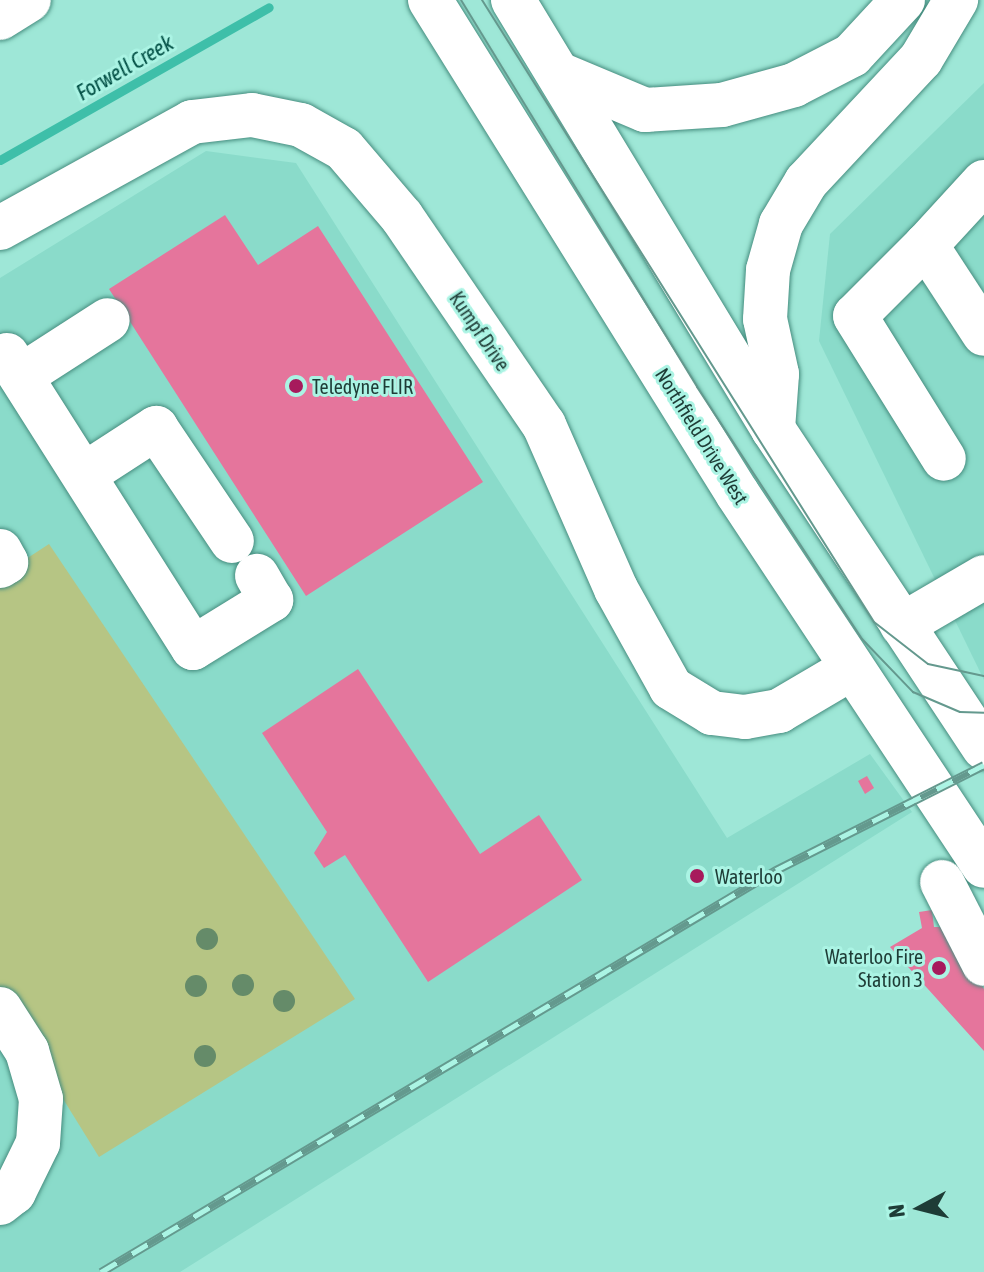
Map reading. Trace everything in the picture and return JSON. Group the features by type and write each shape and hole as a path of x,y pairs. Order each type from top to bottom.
{"main road":[{"path":"0,18 29,0"},
{"name":"Northfield Drive West","path":"430,0 852,668 982,860"},
{"path":"513,0 564,76 773,429 984,748"},
{"path":"564,76 645,110 722,105 794,85 852,55 903,0"},
{"path":"773,429 777,374 765,319 768,270 781,224 806,182 921,59 956,0"},
{"name":"Kumpf Drive","path":"0,228 151,140 192,122 252,115 301,125 344,149 402,217 544,425 616,589 671,688 712,713 745,717 779,711 852,668"},
{"path":"944,459 855,316 984,182"},
{"path":"926,245 984,334"},
{"path":"108,320 7,358 85,474 193,648 271,600 257,576"},
{"path":"85,474 156,428 232,541"},
{"path":"0,551 6,562 0,566"},
{"path":"902,625 984,577"},
{"path":"942,882 984,964"},
{"path":"0,1009 27,1051 41,1099 38,1143 14,1192 0,1203"}],"shaded area":[{"path":"984,83 984,680 819,341 830,234"},
{"path":"206,151 296,163 727,838 870,754 912,812 180,1272 0,1272 0,278"},
{"path":"49,544 355,999 99,1157 0,997 0,576"}],"building":[{"name":"Teledyne FLIR","path":"225,215 258,265 318,226 483,482 306,596 109,289"},
{"path":"358,669 480,854 539,815 582,880 428,982 345,855 324,868 314,853 327,832 262,733"},
{"path":"867,776 874,788 865,794 858,781"},
{"name":"Waterloo Fire Station 3","path":"932,910 934,927 943,927 984,989 984,1051 890,947 922,928 919,912"}],"waterway":[{"name":"Forwell Creek","path":"0,160 269,7"}],"tram line":[{"path":"461,0 697,387 862,639 913,692 960,712 984,713"},
{"path":"482,0 874,622 928,664 984,676"}],"railway":[{"path":"101,1272 776,870 984,765"}],"place":[{"name":"Teledyne FLIR","path":"296,386"},
{"name":"Waterloo","path":"697,876"},
{"name":"Waterloo Fire Station 3","path":"939,968"}]}
